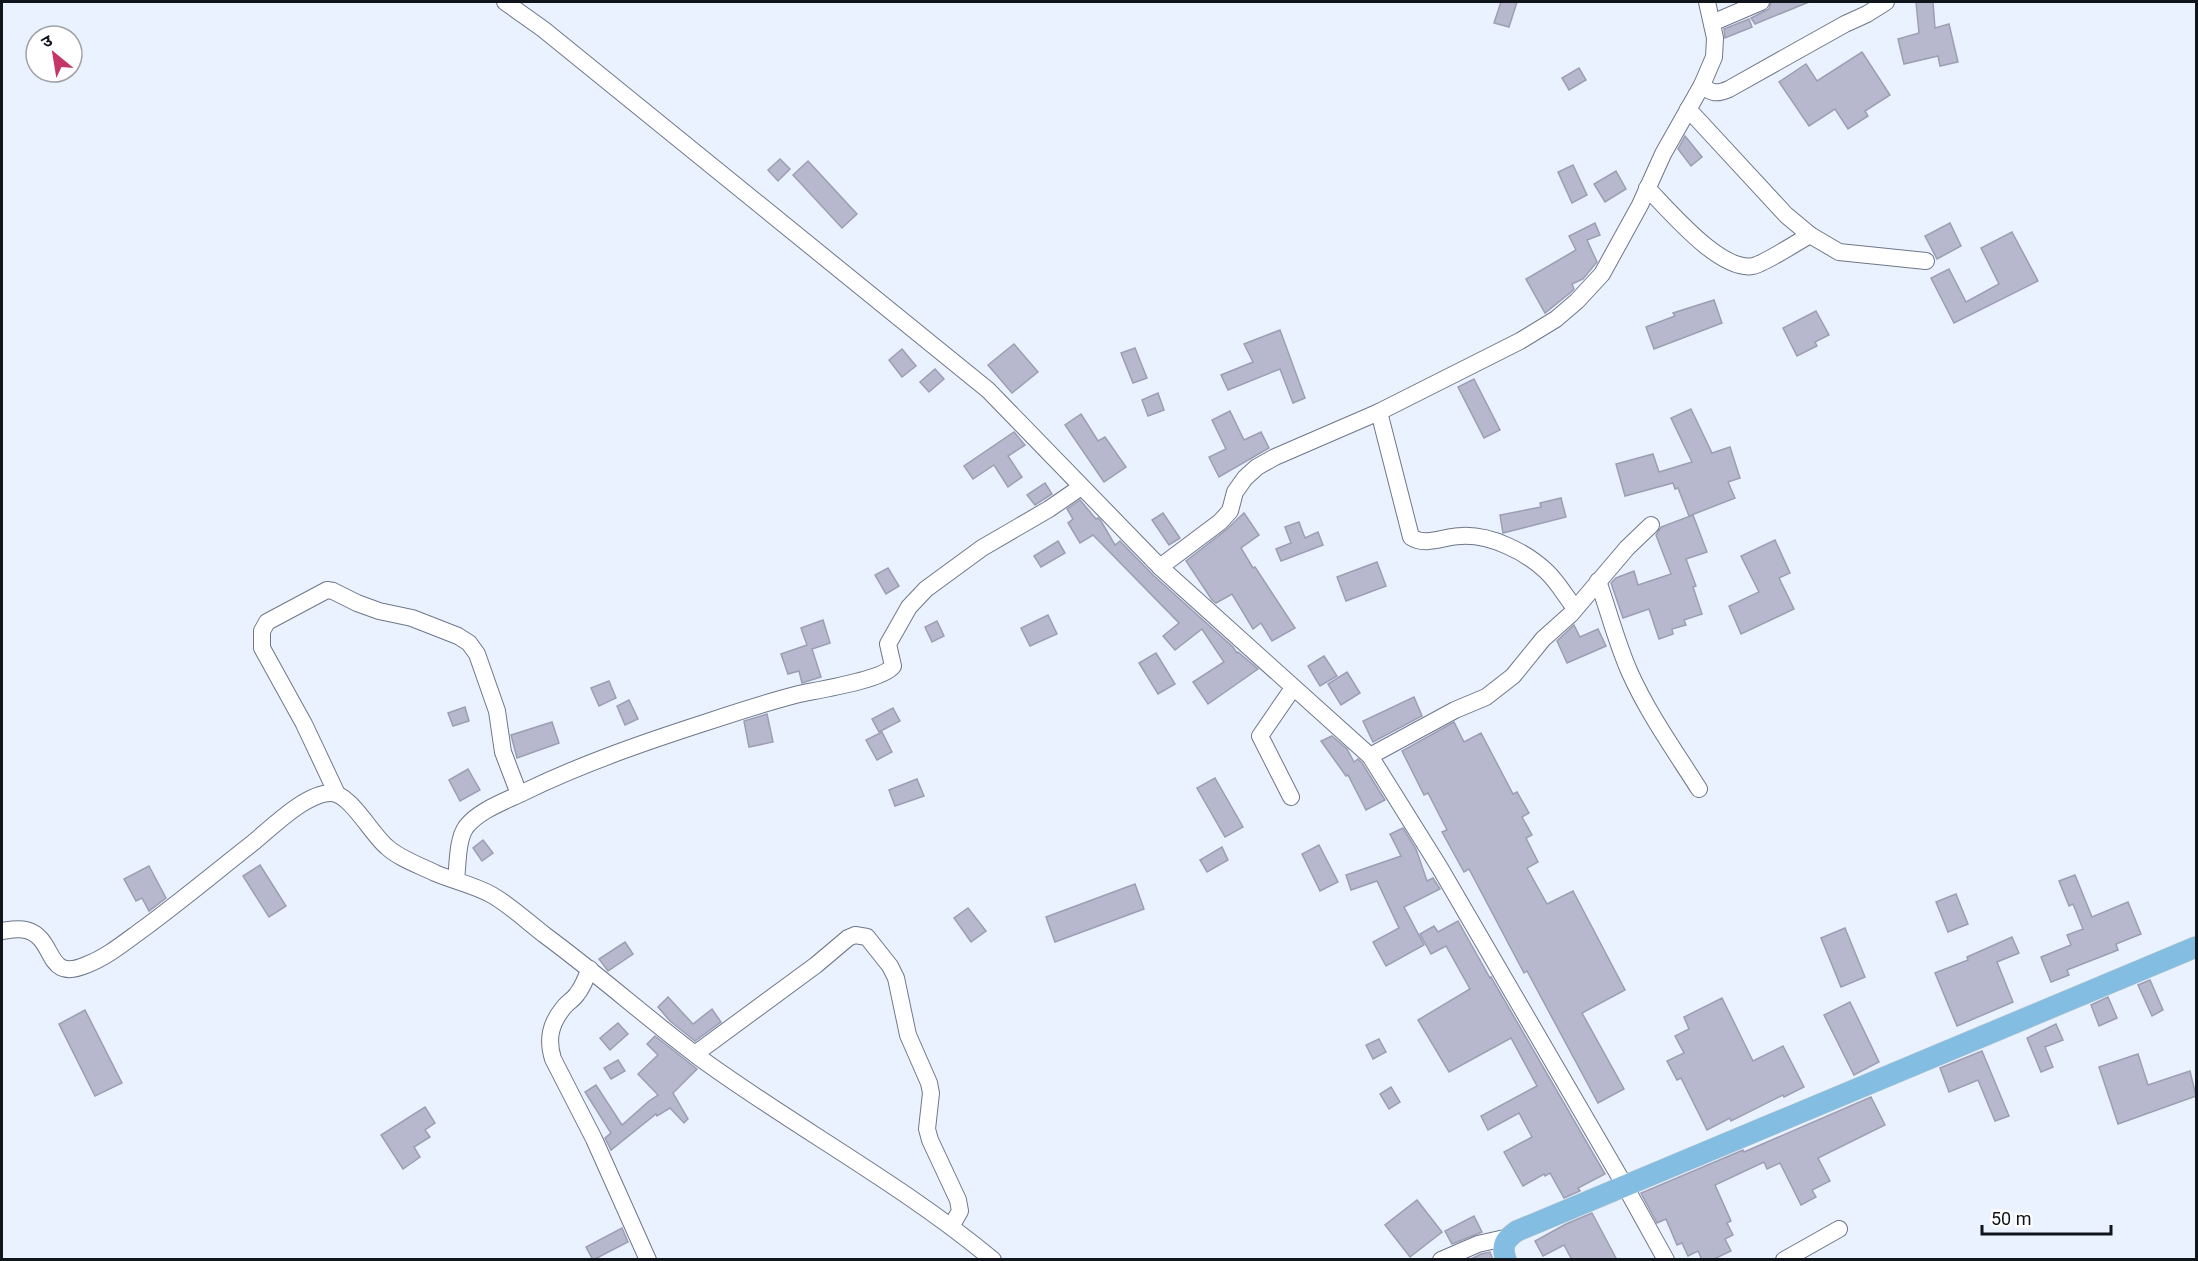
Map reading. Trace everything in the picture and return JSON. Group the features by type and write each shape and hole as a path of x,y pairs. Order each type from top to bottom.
{"main road":[{"path":"1506,1260 1503,1250 1509,1237 1517,1231 2196,947"}],"street":[{"path":"1160,567 1220,522 1230,510 1235,492 1257,467 1379,412 1520,340 1563,313 1602,274 1663,154 1702,85 1714,57 1715,38 1707,2"},
{"path":"1712,23 1761,2"},
{"path":"1702,85 1710,92 1720,93 1729,89 1886,2"},
{"path":"508,4 543,29 987,390 1160,567 1370,756 1440,868 1666,1260"},
{"path":"1688,109 1779,208 1810,235 1839,252 1926,261"},
{"path":"1647,188 1702,243 1726,260 1742,265 1754,266 1810,235"},
{"path":"1379,412 1411,537 1416,540 1429,541 1475,536 1491,540 1521,553 1547,572 1575,608"},
{"path":"456,880 465,828 493,807 519,794 622,749 776,700 831,688 886,672 893,666 888,644 916,599 961,562 1081,487"},
{"path":"1370,756 1455,710 1486,697 1513,676 1627,548 1651,525"},
{"path":"1598,581 1629,671 1654,720 1699,789"},
{"path":"519,794 503,752 497,711 477,654 469,643 458,636 412,618 380,611 327,590 267,622 262,631 262,648 304,724 337,794 347,801 389,849 402,858 494,896 695,1053 808,1132 952,1226 993,1260"},
{"path":"1291,797 1260,736 1293,688"},
{"path":"2,932 26,930 34,934 42,941 62,969 70,970 86,965 108,954 171,909 296,808 322,794 337,794"},
{"path":"695,1053 816,965 848,938 855,935 867,937 890,966 896,978 906,1028 929,1083 931,1093 927,1129 958,1200 960,1211 952,1226"},
{"path":"590,969 577,994 564,1006 554,1022 549,1035 549,1046 553,1059 594,1138 648,1260"},
{"path":"1784,1260 1839,1229"},
{"path":"1441,1260 1478,1244 1509,1237"}],"building":[{"path":"1501,2 1517,2 1509,27 1494,23"},
{"path":"1771,2 1809,2 1755,24 1751,18 1769,9"},
{"path":"1916,2 1933,2 1935,28 1949,24 1958,62 1940,66 1938,56 1904,64 1898,39 1919,33"},
{"path":"1749,19 1752,27 1725,38 1724,29"},
{"path":"1862,52 1890,95 1865,111 1868,116 1848,129 1835,109 1809,126 1779,82 1806,64 1817,81"},
{"path":"1579,68 1586,80 1569,90 1562,78"},
{"path":"1685,136 1702,157 1691,166 1678,149"},
{"path":"780,159 790,169 778,181 768,170"},
{"path":"808,161 857,214 842,228 793,175"},
{"path":"1573,165 1587,195 1572,203 1558,172"},
{"path":"1616,171 1626,189 1605,202 1594,184"},
{"path":"1595,223 1600,235 1587,240 1597,262 1583,279 1572,284 1574,289 1570,293 1545,313 1526,279 1576,250 1569,236"},
{"path":"1950,223 1961,246 1937,259 1925,236"},
{"path":"2012,232 2038,281 1954,323 1931,278 1949,269 1966,302 1999,284 1981,248"},
{"path":"1714,300 1722,323 1654,349 1646,327 1675,316 1673,313"},
{"path":"1816,311 1829,335 1815,342 1817,346 1797,356 1783,328"},
{"path":"1280,330 1305,398 1293,403 1280,369 1228,390 1221,375 1253,362 1244,344"},
{"path":"1014,344 1038,372 1012,393 988,365"},
{"path":"1135,348 1147,378 1133,383 1121,353"},
{"path":"902,349 916,366 902,377 889,360"},
{"path":"935,369 944,379 929,392 920,382"},
{"path":"1474,379 1500,430 1484,438 1458,387"},
{"path":"1158,393 1164,410 1148,416 1142,400"},
{"path":"1691,409 1712,453 1730,447 1740,478 1728,482 1735,498 1689,516 1678,488 1675,489 1673,483 1625,496 1616,464 1653,454 1659,472 1692,462 1671,418"},
{"path":"1230,411 1244,440 1261,432 1269,448 1219,477 1209,457 1226,449 1212,420"},
{"path":"1081,414 1098,441 1105,437 1126,467 1104,482 1065,425"},
{"path":"1014,432 1025,445 1008,456 1022,477 1008,487 994,465 973,479 964,466"},
{"path":"1045,483 1052,494 1035,505 1027,495"},
{"path":"1561,498 1566,517 1503,533 1500,515 1541,507 1540,503"},
{"path":"1080,500 1096,519 1101,521 1115,545 1120,541 1237,653 1258,669 1208,704 1193,682 1224,662 1202,629 1175,650 1163,636 1179,623 1093,535 1080,543 1068,523 1073,519 1067,509"},
{"path":"1163,513 1180,538 1169,545 1152,520"},
{"path":"1244,513 1259,535 1241,548 1295,628 1272,641 1261,623 1253,629 1232,594 1216,603 1212,600 1186,561"},
{"path":"1693,515 1707,552 1686,559 1696,586 1693,587 1702,614 1684,620 1686,625 1672,629 1673,634 1659,639 1649,609 1623,618 1611,583 1616,578 1634,571 1638,585 1671,574 1656,535 1661,527"},
{"path":"1299,522 1305,538 1318,532 1323,545 1281,561 1276,549 1291,543 1285,527"},
{"path":"1775,540 1790,573 1779,578 1794,609 1741,634 1729,606 1759,592 1741,556"},
{"path":"1058,541 1065,553 1041,567 1034,556"},
{"path":"1377,562 1386,586 1346,601 1337,577"},
{"path":"888,568 899,586 886,594 875,575"},
{"path":"1048,615 1057,634 1030,646 1021,628"},
{"path":"823,620 830,643 812,649 821,677 802,683 799,671 788,674 781,654 807,645 801,628"},
{"path":"937,621 944,636 932,642 925,627"},
{"path":"1574,625 1580,637 1598,629 1606,646 1567,663 1557,641"},
{"path":"1156,653 1175,684 1158,694 1139,663"},
{"path":"1324,656 1337,676 1320,686 1308,666"},
{"path":"1347,672 1360,693 1341,705 1328,684"},
{"path":"609,681 616,698 599,706 591,688"},
{"path":"1414,697 1422,716 1373,742 1363,721"},
{"path":"629,700 638,719 625,725 617,706"},
{"path":"465,707 469,721 453,726 448,713"},
{"path":"893,708 900,721 879,732 872,719"},
{"path":"767,714 773,742 749,747 744,721"},
{"path":"552,722 559,743 517,758 511,735"},
{"path":"1454,722 1464,742 1481,733 1513,794 1517,792 1529,813 1522,817 1532,835 1526,838 1538,862 1527,868 1547,904 1573,891 1625,990 1582,1013 1624,1089 1598,1103 1527,971 1524,973 1469,869 1464,872 1442,832 1447,830 1428,793 1424,795 1402,751"},
{"path":"882,732 892,752 877,760 866,740"},
{"path":"1332,736 1347,749 1354,762 1358,759 1362,763 1385,800 1366,810 1348,775 1346,776 1321,741"},
{"path":"468,769 480,790 460,801 449,780"},
{"path":"1215,778 1243,827 1225,837 1197,788"},
{"path":"917,779 924,796 895,806 889,790"},
{"path":"1403,828 1416,849 1427,881 1433,878 1440,889 1404,907 1424,945 1386,966 1373,942 1399,928 1377,881 1351,890 1346,875 1401,856 1390,834"},
{"path":"483,840 493,853 482,861 473,848"},
{"path":"1319,845 1338,882 1320,891 1302,854"},
{"path":"1222,847 1228,860 1207,872 1200,860"},
{"path":"260,865 286,906 269,917 243,876"},
{"path":"149,866 166,898 149,911 142,898 136,901 124,879"},
{"path":"2075,875 2092,917 2128,902 2141,934 2116,944 2118,950 2067,970 2069,975 2051,982 2041,957 2071,945 2067,935 2083,929 2073,904 2069,906 2059,881"},
{"path":"1135,884 1144,909 1055,942 1046,917"},
{"path":"1956,894 1968,924 1948,932 1936,902"},
{"path":"968,908 986,931 971,942 954,918"},
{"path":"1458,921 1605,1174 1578,1188 1580,1191 1564,1198 1550,1173 1523,1186 1504,1152 1532,1137 1519,1113 1488,1130 1481,1116 1537,1086 1511,1038 1449,1072 1418,1020 1470,989 1446,946 1431,954 1420,934 1434,926 1438,932"},
{"path":"1845,928 1865,977 1841,987 1821,938"},
{"path":"2012,937 2019,953 1997,962 2013,1002 1957,1026 1935,973 1968,960 1967,957"},
{"path":"625,942 633,954 608,971 599,959"},
{"path":"2150,980 2163,1010 2152,1016 2138,985"},
{"path":"668,997 693,1024 712,1009 721,1022 695,1041 670,1021 658,1007"},
{"path":"2108,997 2117,1018 2099,1026 2091,1005"},
{"path":"1722,998 1753,1061 1783,1046 1804,1087 1707,1130 1681,1078 1677,1080 1667,1061 1684,1053 1675,1036 1689,1029 1684,1017"},
{"path":"1850,1002 1879,1062 1854,1075 1824,1015"},
{"path":"85,1010 122,1083 95,1096 59,1024"},
{"path":"618,1023 628,1034 610,1050 600,1038"},
{"path":"2056,1024 2063,1040 2045,1047 2053,1067 2041,1072 2027,1038"},
{"path":"655,1036 697,1069 673,1093 688,1119 684,1123 670,1108 657,1116 656,1114 611,1150 605,1138 611,1133 585,1092 596,1085 622,1125 658,1095 638,1074 658,1055 647,1044"},
{"path":"1379,1039 1386,1052 1373,1059 1366,1045"},
{"path":"1982,1051 2009,1116 1995,1121 1978,1080 1949,1092 1940,1068"},
{"path":"2138,1054 2148,1085 2190,1071 2196,1096 2118,1124 2099,1067"},
{"path":"618,1060 625,1071 611,1079 604,1068"},
{"path":"1391,1087 1400,1102 1389,1109 1380,1094"},
{"path":"1871,1097 1885,1125 1818,1158 1830,1181 1812,1190 1816,1197 1801,1205 1780,1163 1767,1169 1764,1162 1715,1185 1731,1221 1727,1223 1733,1235 1725,1239 1731,1251 1712,1260 1702,1260 1698,1251 1688,1256 1682,1243 1677,1245 1666,1219 1657,1223 1641,1193 1743,1150 1744,1152"},
{"path":"425,1107 435,1123 425,1130 430,1137 414,1147 420,1157 403,1169 381,1135"},
{"path":"1417,1200 1442,1232 1410,1257 1385,1225"},
{"path":"1592,1213 1617,1260 1572,1260 1564,1245 1543,1256 1535,1241"},
{"path":"1474,1216 1482,1232 1452,1244 1445,1231"},
{"path":"622,1228 628,1242 593,1260 586,1247"},
{"path":"1490,1252 1493,1260 1469,1260 1481,1254"}]}
